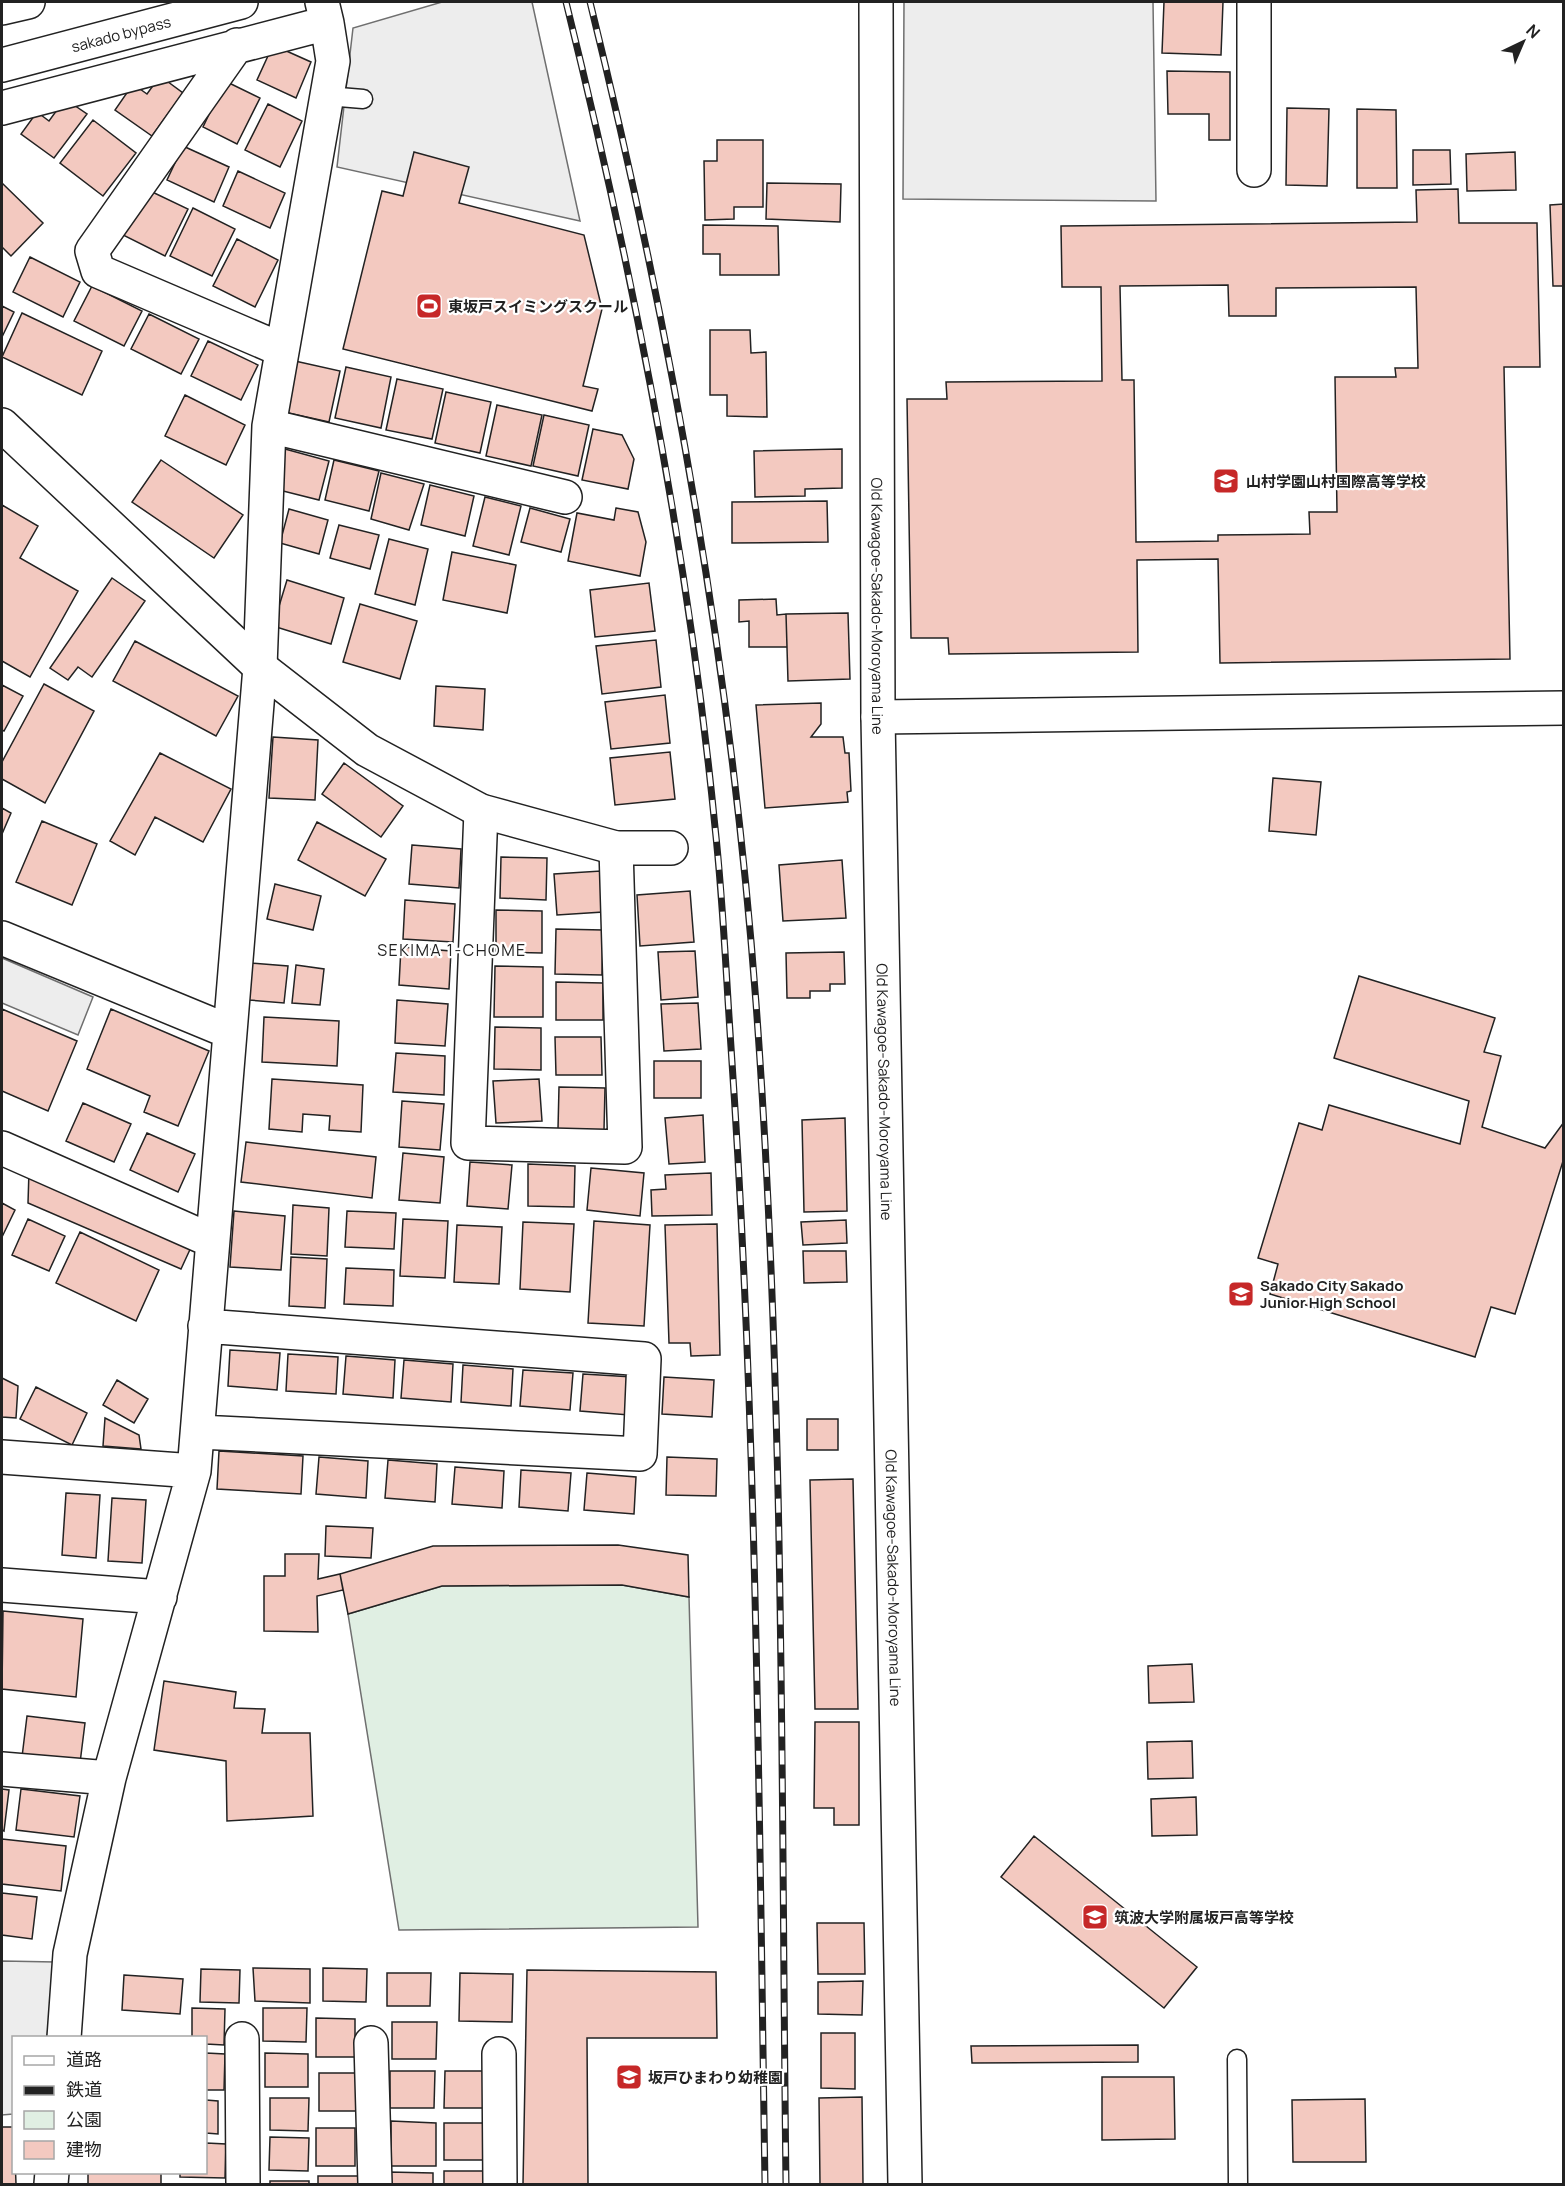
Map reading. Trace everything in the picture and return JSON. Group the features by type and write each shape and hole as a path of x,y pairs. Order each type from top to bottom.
{"main road":[{"path":"2,8 28,2"},
{"name":"sakado bypass","path":"2,64 241,2"},
{"name":"Old Kawagoe-Sakado-Moroyama Line","path":"876,2 878,717 904,2184"},
{"path":"1254,2 1254,170"},
{"path":"2,108 237,45 325,12 333,61 268,426 260,667 228,1028 199,1432 194,1471 109,1778 70,1954 64,2036"},
{"path":"237,45 92,251 98,271 280,349"},
{"path":"2,425 260,667 367,750 481,811 616,848 670,848"},
{"path":"268,426 565,497"},
{"path":"878,717 1563,708"},
{"path":"481,811 468,1143 625,1147 616,848"},
{"path":"2,938 218,1027 228,1028"},
{"path":"2,1149 201,1236 213,1237"},
{"path":"199,1432 640,1454 644,1359 205,1326"},
{"path":"2,1456 194,1471"},
{"path":"2,1585 160,1597"},
{"path":"2,1769 109,1778"},
{"path":"242,2039 243,2184"},
{"path":"371,2043 375,2184"},
{"path":"500,2054 500,2184"}],"lane":[{"path":"327,96 363,99"},
{"path":"1237,2059 1238,2184"}],"green space":[{"path":"622,1585 689,1597 698,1927 399,1930 348,1614 442,1586"}],"shaded area":[{"path":"442,2 532,2 580,221 337,167 353,28"},
{"path":"904,2 1153,2 1156,201 903,199"},
{"path":"2,958 93,997 78,1035 2,1003"},
{"path":"2,1961 55,1962 47,2036 12,2036 12,2114 2,2115"}],"building":[{"path":"1164,2 1223,2 1221,55 1162,53"},
{"path":"273,45 311,62 296,98 257,80"},
{"path":"1167,71 1230,72 1230,140 1209,140 1209,114 1168,114"},
{"path":"160,76 183,93 152,136 115,110 133,84 147,94"},
{"path":"225,81 260,98 237,144 203,127"},
{"path":"65,99 87,114 54,158 21,134 37,112 49,121"},
{"path":"268,104 302,121 280,167 245,150"},
{"path":"1287,108 1329,109 1327,186 1286,185"},
{"path":"1357,109 1396,110 1397,188 1357,188"},
{"path":"93,120 136,153 103,196 60,163"},
{"path":"717,140 763,140 763,207 734,207 734,219 705,220 704,161 717,161"},
{"path":"183,146 229,167 214,202 167,180"},
{"path":"1413,150 1450,150 1451,184 1413,185"},
{"path":"414,152 469,167 459,203 584,235 602,309 583,386 598,389 592,411 343,349 382,191 403,196"},
{"path":"1515,152 1516,190 1467,191 1466,154"},
{"path":"238,171 285,193 270,228 223,206"},
{"path":"2,183 43,223 11,256 2,247"},
{"path":"767,183 841,184 840,222 766,219"},
{"path":"146,189 188,209 165,256 123,235"},
{"path":"1458,189 1459,223 1537,223 1540,367 1504,367 1510,659 1220,663 1218,559 1137,560 1138,652 949,654 948,638 911,638 907,399 947,399 946,382 1102,381 1101,287 1062,287 1061,226 1417,222 1416,190","holes":["1228,285 1229,316 1276,316 1276,288 1416,287 1418,368 1395,368 1396,377 1335,377 1337,512 1309,512 1310,534 1218,535 1218,541 1136,542 1134,380 1122,380 1120,286"]},
{"path":"1564,204 1564,286 1553,286 1550,205"},
{"path":"193,208 235,229 212,276 170,256"},
{"path":"703,225 778,226 779,275 720,275 720,254 703,254"},
{"path":"237,239 278,260 255,307 213,286"},
{"path":"30,257 80,282 63,317 13,292"},
{"path":"92,286 142,311 124,346 74,321"},
{"path":"2,306 14,312 2,337"},
{"path":"22,313 102,351 82,395 2,357"},
{"path":"149,314 199,339 181,374 131,349"},
{"path":"710,330 750,330 751,353 766,352 767,417 727,416 727,395 710,395"},
{"path":"208,341 258,365 241,400 191,376"},
{"path":"295,361 340,371 329,422 284,412"},
{"path":"346,367 391,377 381,428 335,418"},
{"path":"397,379 443,389 432,439 386,430"},
{"path":"446,392 491,402 480,453 435,443"},
{"path":"185,395 245,425 226,465 165,436"},
{"path":"497,405 542,415 531,466 486,456"},
{"path":"544,415 589,425 578,476 533,466"},
{"path":"593,429 622,435 634,459 628,489 582,480"},
{"path":"285,449 329,461 319,500 275,489"},
{"path":"842,449 842,488 805,489 805,496 755,497 754,451"},
{"path":"161,460 243,515 214,558 132,502"},
{"path":"334,460 379,471 369,511 325,500"},
{"path":"381,473 424,484 409,530 371,519"},
{"path":"430,485 474,496 465,536 421,525"},
{"path":"485,497 521,506 509,555 473,546"},
{"path":"827,501 828,542 732,543 732,502"},
{"path":"2,505 38,526 20,558 78,591 30,677 2,661"},
{"path":"530,508 570,519 561,552 521,542"},
{"path":"616,508 638,512 646,542 640,576 568,561 577,513 614,520"},
{"path":"289,509 328,520 319,554 280,543"},
{"path":"339,525 379,535 370,569 330,558"},
{"path":"389,539 428,549 415,605 375,594"},
{"path":"452,552 516,565 507,613 443,600"},
{"path":"112,578 145,601 92,677 78,667 68,680 50,668"},
{"path":"287,580 344,598 331,644 273,626"},
{"path":"649,583 655,631 595,637 590,590"},
{"path":"776,599 777,615 786,614 787,647 749,647 749,621 739,622 739,600"},
{"path":"360,604 417,621 400,679 343,662"},
{"path":"848,613 850,679 788,681 786,614"},
{"path":"656,640 661,687 602,694 596,646"},
{"path":"135,641 238,696 216,736 113,681"},
{"path":"44,684 94,711 45,803 2,779 2,762"},
{"path":"2,685 23,696 4,731 2,730"},
{"path":"436,686 485,689 483,730 434,726"},
{"path":"665,695 670,743 611,749 605,702"},
{"path":"821,703 821,724 811,737 843,737 845,753 849,753 851,791 847,792 848,802 765,808 756,705"},
{"path":"273,737 318,740 315,800 269,798"},
{"path":"670,752 675,799 615,805 610,758"},
{"path":"160,753 231,789 203,842 155,817 135,855 110,841"},
{"path":"344,763 403,806 381,837 322,794"},
{"path":"1273,778 1321,782 1316,835 1269,831"},
{"path":"2,808 11,813 2,834"},
{"path":"42,821 97,844 72,905 16,882"},
{"path":"317,822 386,859 365,896 298,860"},
{"path":"412,845 461,849 459,888 409,884"},
{"path":"501,857 547,858 546,900 500,898"},
{"path":"842,860 846,918 783,921 779,865"},
{"path":"601,871 603,912 557,915 554,874"},
{"path":"275,884 321,896 313,930 267,919"},
{"path":"690,891 694,942 640,946 637,895"},
{"path":"405,900 455,904 453,942 403,939"},
{"path":"496,910 542,911 542,953 496,952"},
{"path":"556,929 603,930 602,975 555,974"},
{"path":"401,947 451,951 449,989 399,985"},
{"path":"695,951 698,997 661,1000 658,952"},
{"path":"844,952 845,984 830,984 830,991 810,991 810,998 787,998 786,953"},
{"path":"251,963 288,966 284,1003 249,1000"},
{"path":"296,965 324,969 320,1005 292,1003"},
{"path":"495,966 543,967 543,1017 494,1017"},
{"path":"1359,976 1495,1018 1484,1052 1501,1056 1482,1127 1545,1148 1564,1122 1564,1158 1515,1314 1491,1307 1475,1357 1270,1294 1278,1264 1258,1258 1299,1123 1322,1130 1329,1105 1460,1144 1469,1101 1334,1058"},
{"path":"556,982 603,983 603,1020 556,1020"},
{"path":"397,1000 448,1004 445,1046 395,1043"},
{"path":"698,1003 701,1049 664,1051 661,1004"},
{"path":"2,1009 77,1041 48,1111 2,1091"},
{"path":"111,1009 209,1051 178,1126 144,1112 150,1096 87,1069"},
{"path":"264,1017 339,1021 337,1066 262,1062"},
{"path":"495,1027 541,1028 541,1070 494,1069"},
{"path":"555,1037 601,1037 602,1075 556,1075"},
{"path":"396,1053 445,1056 444,1095 393,1092"},
{"path":"654,1061 701,1061 701,1098 654,1098"},
{"path":"272,1079 363,1085 361,1132 329,1130 330,1116 303,1114 302,1132 269,1129"},
{"path":"539,1079 542,1121 496,1123 493,1081"},
{"path":"559,1087 605,1088 604,1130 558,1129"},
{"path":"402,1101 444,1104 440,1150 399,1147"},
{"path":"83,1103 131,1124 114,1162 66,1141"},
{"path":"703,1115 705,1162 669,1164 665,1118"},
{"path":"845,1118 847,1211 804,1212 802,1120"},
{"path":"147,1133 195,1154 178,1192 130,1170"},
{"path":"246,1142 376,1157 372,1198 241,1182"},
{"path":"403,1153 444,1157 440,1203 399,1200"},
{"path":"470,1162 512,1165 508,1209 467,1206"},
{"path":"528,1164 575,1166 574,1207 528,1206"},
{"path":"591,1168 644,1173 640,1216 587,1210"},
{"path":"29,1171 193,1243 181,1269 28,1203"},
{"path":"711,1173 712,1215 652,1216 651,1190 666,1189 665,1175"},
{"path":"2,1203 15,1210 2,1237"},
{"path":"293,1205 329,1208 327,1256 291,1254"},
{"path":"234,1211 285,1216 281,1270 230,1267"},
{"path":"347,1211 396,1213 394,1249 345,1247"},
{"path":"28,1219 65,1236 49,1271 12,1255"},
{"path":"403,1219 448,1221 445,1278 400,1276"},
{"path":"846,1220 847,1243 803,1245 801,1222"},
{"path":"594,1221 650,1225 644,1326 588,1323"},
{"path":"523,1222 574,1224 570,1292 520,1289"},
{"path":"717,1224 720,1355 691,1356 690,1343 669,1343 665,1225"},
{"path":"457,1225 502,1227 499,1284 454,1282"},
{"path":"80,1232 159,1270 136,1321 56,1283"},
{"path":"803,1251 846,1251 847,1282 804,1283"},
{"path":"291,1257 327,1259 325,1308 289,1306"},
{"path":"346,1268 394,1270 393,1306 344,1304"},
{"path":"230,1350 280,1353 277,1390 228,1386"},
{"path":"288,1354 338,1357 336,1394 286,1391"},
{"path":"346,1356 395,1360 393,1398 343,1394"},
{"path":"404,1360 453,1364 451,1402 401,1398"},
{"path":"463,1365 513,1369 511,1406 461,1402"},
{"path":"523,1370 573,1373 570,1410 520,1406"},
{"path":"583,1374 633,1377 629,1415 580,1411"},
{"path":"664,1377 714,1380 712,1417 662,1414"},
{"path":"2,1378 18,1386 16,1418 2,1417"},
{"path":"117,1380 148,1399 134,1423 103,1405"},
{"path":"36,1387 87,1413 72,1445 20,1419"},
{"path":"105,1418 139,1435 141,1449 103,1446"},
{"path":"807,1419 838,1419 838,1450 807,1450"},
{"path":"219,1451 303,1456 301,1494 217,1489"},
{"path":"319,1457 368,1461 366,1498 316,1494"},
{"path":"667,1457 717,1459 716,1496 666,1495"},
{"path":"388,1460 437,1464 435,1502 385,1498"},
{"path":"455,1467 504,1471 502,1508 452,1504"},
{"path":"521,1470 571,1473 568,1511 519,1507"},
{"path":"587,1473 636,1477 634,1514 584,1510"},
{"path":"853,1479 858,1709 815,1709 810,1480"},
{"path":"66,1493 100,1495 96,1558 62,1555"},
{"path":"112,1498 146,1500 142,1563 108,1561"},
{"path":"326,1526 373,1528 371,1558 325,1556"},
{"path":"618,1545 688,1555 689,1597 622,1585 442,1586 348,1614 340,1574 433,1546"},
{"path":"285,1554 319,1554 318,1579 340,1574 343,1590 317,1596 318,1632 264,1631 264,1576 285,1576"},
{"path":"3,1611 83,1619 76,1697 2,1689"},
{"path":"1192,1664 1194,1702 1149,1703 1148,1666"},
{"path":"164,1681 236,1692 234,1708 265,1709 262,1733 310,1733 313,1816 227,1821 226,1761 154,1750"},
{"path":"27,1716 85,1723 80,1763 22,1757"},
{"path":"815,1722 859,1722 859,1825 834,1825 834,1808 814,1808"},
{"path":"1192,1741 1193,1778 1148,1779 1147,1742"},
{"path":"2,1789 9,1790 4,1831 2,1830"},
{"path":"21,1789 80,1796 74,1837 16,1830"},
{"path":"1196,1797 1197,1835 1152,1836 1151,1799"},
{"path":"1034,1836 1197,1967 1164,2008 1001,1877"},
{"path":"2,1839 66,1846 61,1891 2,1884"},
{"path":"2,1893 37,1897 32,1939 2,1935"},
{"path":"817,1923 864,1923 865,1974 818,1974"},
{"path":"253,1968 310,1969 310,2003 255,2001"},
{"path":"323,1968 367,1969 366,2002 323,2001"},
{"path":"201,1969 240,1970 239,2003 200,2002"},
{"path":"527,1970 716,1972 717,2038 587,2038 588,2184 523,2184"},
{"path":"387,1973 431,1973 430,2006 387,2006"},
{"path":"460,1973 513,1974 512,2022 459,2021"},
{"path":"124,1975 183,1979 180,2014 122,2010"},
{"path":"863,1981 862,2015 818,2014 818,1982"},
{"path":"192,2008 225,2009 224,2045 207,2044 207,2036 192,2036"},
{"path":"263,2008 307,2008 306,2042 263,2041"},
{"path":"316,2018 355,2019 355,2057 316,2057"},
{"path":"392,2022 437,2022 436,2059 392,2059"},
{"path":"821,2033 855,2033 855,2089 821,2088"},
{"path":"1138,2045 1138,2062 972,2063 971,2046"},
{"path":"207,2053 225,2054 224,2090 207,2090"},
{"path":"265,2053 308,2054 308,2087 265,2087"},
{"path":"390,2071 435,2071 434,2108 390,2108"},
{"path":"445,2071 489,2071 488,2108 444,2108"},
{"path":"319,2073 358,2073 358,2111 319,2111"},
{"path":"1102,2077 1174,2077 1175,2139 1102,2140"},
{"path":"862,2097 863,2184 820,2184 819,2098"},
{"path":"270,2098 309,2098 308,2131 270,2130"},
{"path":"1365,2099 1366,2162 1293,2162 1292,2100"},
{"path":"207,2100 218,2101 218,2134 207,2133"},
{"path":"391,2121 436,2123 436,2166 391,2166"},
{"path":"444,2123 488,2123 488,2160 444,2160"},
{"path":"2,2127 12,2127 12,2174 16,2174 16,2184 2,2184"},
{"path":"316,2128 355,2128 355,2166 316,2166"},
{"path":"270,2137 309,2138 308,2171 269,2170"},
{"path":"207,2143 226,2144 225,2178 180,2177 180,2174 207,2174"},
{"path":"444,2171 489,2171 489,2184 444,2184"},
{"path":"388,2172 433,2173 433,2184 388,2184"},
{"path":"88,2174 161,2174 161,2184 88,2184"},
{"path":"318,2176 358,2176 358,2184 318,2184"},
{"path":"270,2181 309,2181 309,2184 270,2184"}],"railway":[{"path":"566,2 614,206 674,515 704,723 718,854 740,1189 752,1473 765,2184"},
{"path":"590,2 647,249 672,374 714,624 745,876 765,1150 777,1446 786,2184"}],"place":[{"name":"東坂戸スイミングスクール","path":"429,306"},
{"name":"山村学園山村国際高等学校","path":"1226,481"},
{"name":"Sakado City Sakado Junior High School","path":"1241,1294"},
{"name":"筑波大学附属坂戸高等学校","path":"1095,1917"},
{"name":"坂戸ひまわり幼稚園","path":"629,2077"}],"district":[{"name":"SEKIMA 1-CHOME","path":"452,950"}]}
